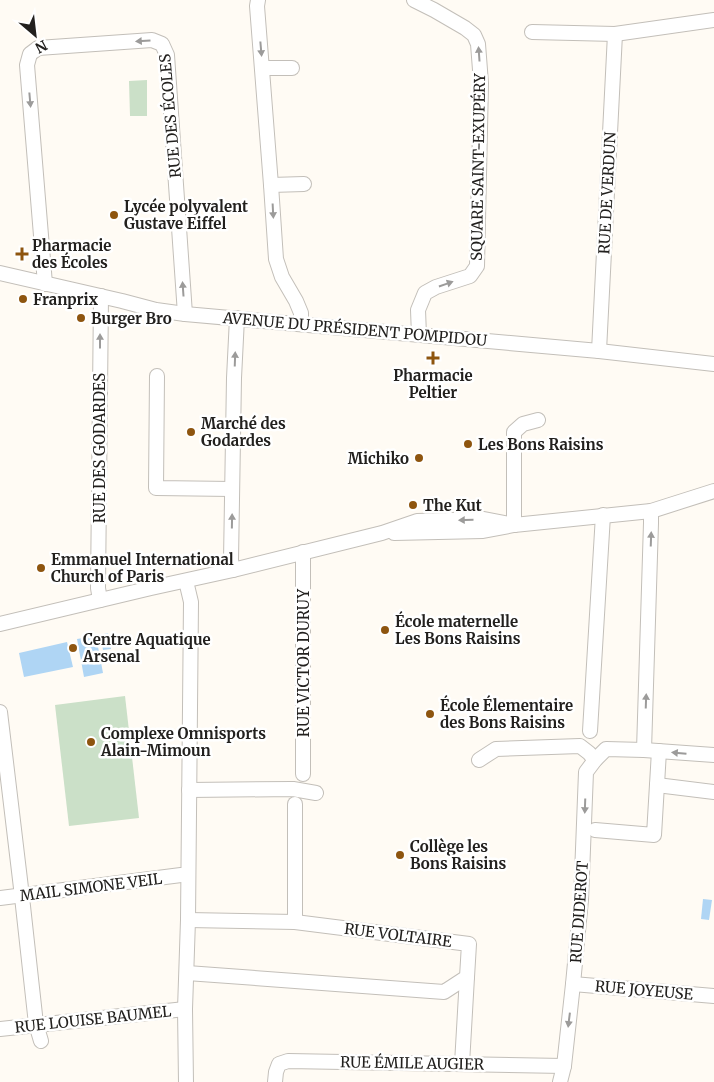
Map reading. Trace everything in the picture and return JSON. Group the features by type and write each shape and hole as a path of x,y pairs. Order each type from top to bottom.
{"street":[{"path":"258,0 276,259 282,277 301,313 301,324"},
{"name":"SQUARE SAINT-EXUPÉRY","path":"414,0 474,35 478,44 481,83 477,266 470,276 425,292 418,310 419,335"},
{"path":"532,32 615,34 714,20"},
{"name":"RUE DE VERDUN","path":"600,352 615,34"},
{"name":"RUE DES ÉCOLES","path":"45,284 27,65 30,54 38,48 152,40 162,44 167,55 185,314"},
{"path":"262,68 292,68"},
{"path":"271,185 304,184"},
{"name":"AVENUE DU PRÉSIDENT POMPIDOU","path":"0,274 156,310 185,314 395,332 714,364"},
{"name":"RUE DES GODARDES","path":"100,600 98,588 101,296"},
{"path":"233,570 231,560 232,489 237,318"},
{"path":"157,376 156,488 232,489"},
{"path":"514,525 514,432 523,424 538,420"},
{"path":"0,624 382,534 482,531 514,525 651,510 714,491"},
{"path":"651,510 644,750 714,756"},
{"path":"590,730 603,515"},
{"name":"RUE VICTOR DURUY","path":"303,552 303,774"},
{"path":"186,581 191,602 188,920 185,1009 186,1082"},
{"path":"0,712 36,1024 42,1041"},
{"path":"479,760 496,749 580,746 595,760"},
{"name":"RUE DIDEROT","path":"560,1082 564,1066 581,900 586,772 606,749 644,750"},
{"path":"595,830 654,835 659,751"},
{"path":"657,785 714,792"},
{"path":"189,790 293,789 316,793"},
{"path":"295,804 295,922"},
{"name":"MAIL SIMONE VEIL","path":"0,898 181,875"},
{"name":"RUE VOLTAIRE","path":"188,920 295,922 468,944 467,977"},
{"path":"187,973 444,992 467,977"},
{"path":"462,1064 467,977"},
{"name":"RUE JOYEUSE","path":"573,984 714,996"},
{"name":"RUE LOUISE BAUMEL","path":"0,1029 185,1009"},
{"name":"RUE ÉMILE AUGIER","path":"275,1082 279,1064 288,1061 564,1066"}],"green space":[{"path":"147,80 147,116 130,116 129,81"},
{"path":"125,696 139,818 69,826 55,705"}],"water":[{"path":"108,633 111,649 103,650 100,635"},
{"path":"96,636 103,673 84,677 77,639"},
{"path":"67,642 73,667 24,677 19,653"},
{"path":"703,899 712,900 709,920 701,919"}],"place":[{"name":"Lycée polyvalent Gustave Eiffel","path":"114,215"},
{"name":"Pharmacie des Écoles","path":"22,254"},
{"name":"Franprix","path":"23,299"},
{"name":"Burger Bro","path":"81,318"},
{"name":"Pharmacie Peltier","path":"433,358"},
{"name":"Marché des Godardes","path":"191,432"},
{"name":"Les Bons Raisins","path":"468,444"},
{"name":"Michiko","path":"419,458"},
{"name":"The Kut","path":"413,505"},
{"name":"Emmanuel International Church of Paris","path":"41,568"},
{"name":"École maternelle Les Bons Raisins","path":"385,630"},
{"name":"Centre Aquatique Arsenal","path":"73,648"},
{"name":"École Élementaire des Bons Raisins","path":"430,714"},
{"name":"Complexe Omnisports Alain-Mimoun","path":"91,742"},
{"name":"Collège les Bons Raisins","path":"400,855"}]}
